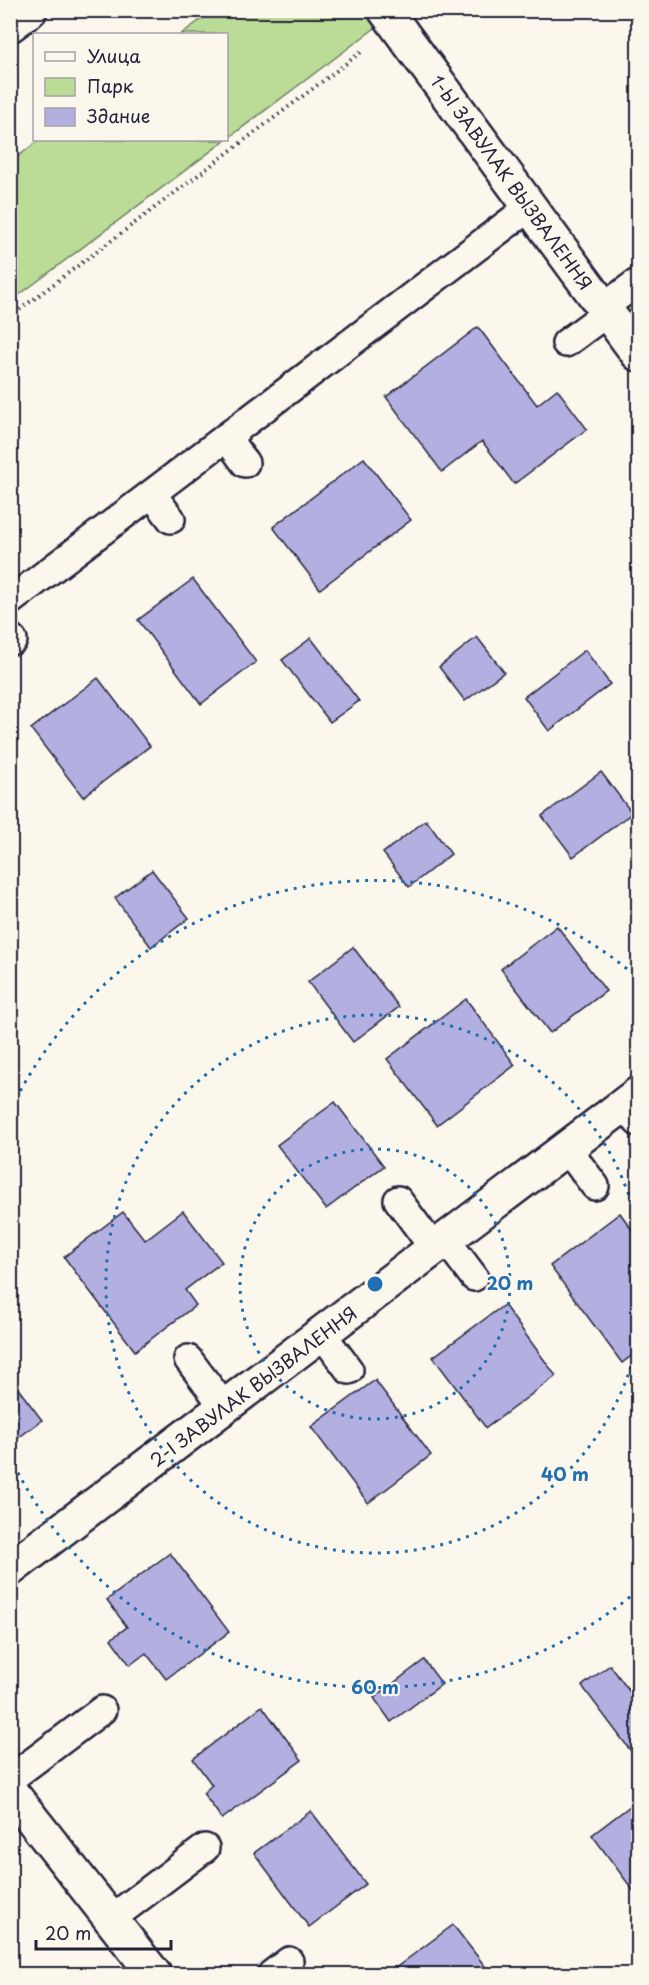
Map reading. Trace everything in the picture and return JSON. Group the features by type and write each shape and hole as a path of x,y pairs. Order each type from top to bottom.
{"street":[{"path":"10,25 30,10"},
{"name":"1-Ы ЗАВУЛАК ВЫЗВАЛЕННЯ","path":"391,18 639,354"},
{"name":"2-І ЗАВУЛАК ВЫЗВАЛЕННЯ","path":"10,1569 567,1149 634,1107"},
{"path":"10,1791 154,1974"}],"lane":[{"path":"10,602 531,206"},
{"path":"566,343 635,284"},
{"path":"226,438 245,463"},
{"path":"152,494 171,519"},
{"path":"567,1149 595,1186"},
{"path":"398,1200 474,1277"},
{"path":"322,1334 349,1370"},
{"path":"188,1359 225,1408"},
{"path":"10,1779 102,1710"},
{"path":"111,1919 205,1848"}],"path":[{"path":"10,317 391,18"}],"green space":[{"path":"213,11 398,11 228,138 228,33 182,33"},
{"path":"38,141 225,141 11,301 11,162"}],"building":[{"path":"478,327 537,405 557,389 587,429 514,484 482,441 442,472 386,397"},
{"path":"364,458 411,520 320,589 273,527"},
{"path":"193,579 256,662 201,704 138,620"},
{"path":"477,637 504,672 465,701 439,667"},
{"path":"311,638 359,701 330,722 282,660"},
{"path":"585,650 610,684 549,731 524,697"},
{"path":"98,678 150,746 83,797 31,729"},
{"path":"601,772 632,813 573,857 542,816"},
{"path":"426,820 451,854 409,887 383,853"},
{"path":"152,870 189,918 151,947 115,898"},
{"path":"557,926 606,991 550,1033 501,969"},
{"path":"353,947 399,1007 353,1042 308,982"},
{"path":"466,999 515,1065 437,1125 387,1059"},
{"path":"335,1102 384,1166 326,1209 277,1145"},
{"path":"183,1211 222,1262 185,1290 196,1305 135,1351 64,1257 123,1212 145,1240"},
{"path":"620,1213 638,1238 638,1351 622,1363 550,1266"},
{"path":"504,1305 556,1376 486,1428 433,1357"},
{"path":"10,1378 42,1420 10,1444"},
{"path":"375,1380 431,1455 368,1503 311,1427"},
{"path":"170,1553 229,1632 166,1679 146,1653 130,1665 111,1639 127,1627 107,1600"},
{"path":"424,1660 442,1684 391,1722 374,1698"},
{"path":"610,1665 638,1703 638,1750 633,1754 582,1686"},
{"path":"262,1706 302,1760 222,1819 203,1793 212,1785 193,1759"},
{"path":"638,1800 638,1897 592,1835"},
{"path":"311,1811 366,1884 309,1927 254,1853"},
{"path":"453,1925 491,1974 392,1974 390,1972"}]}
